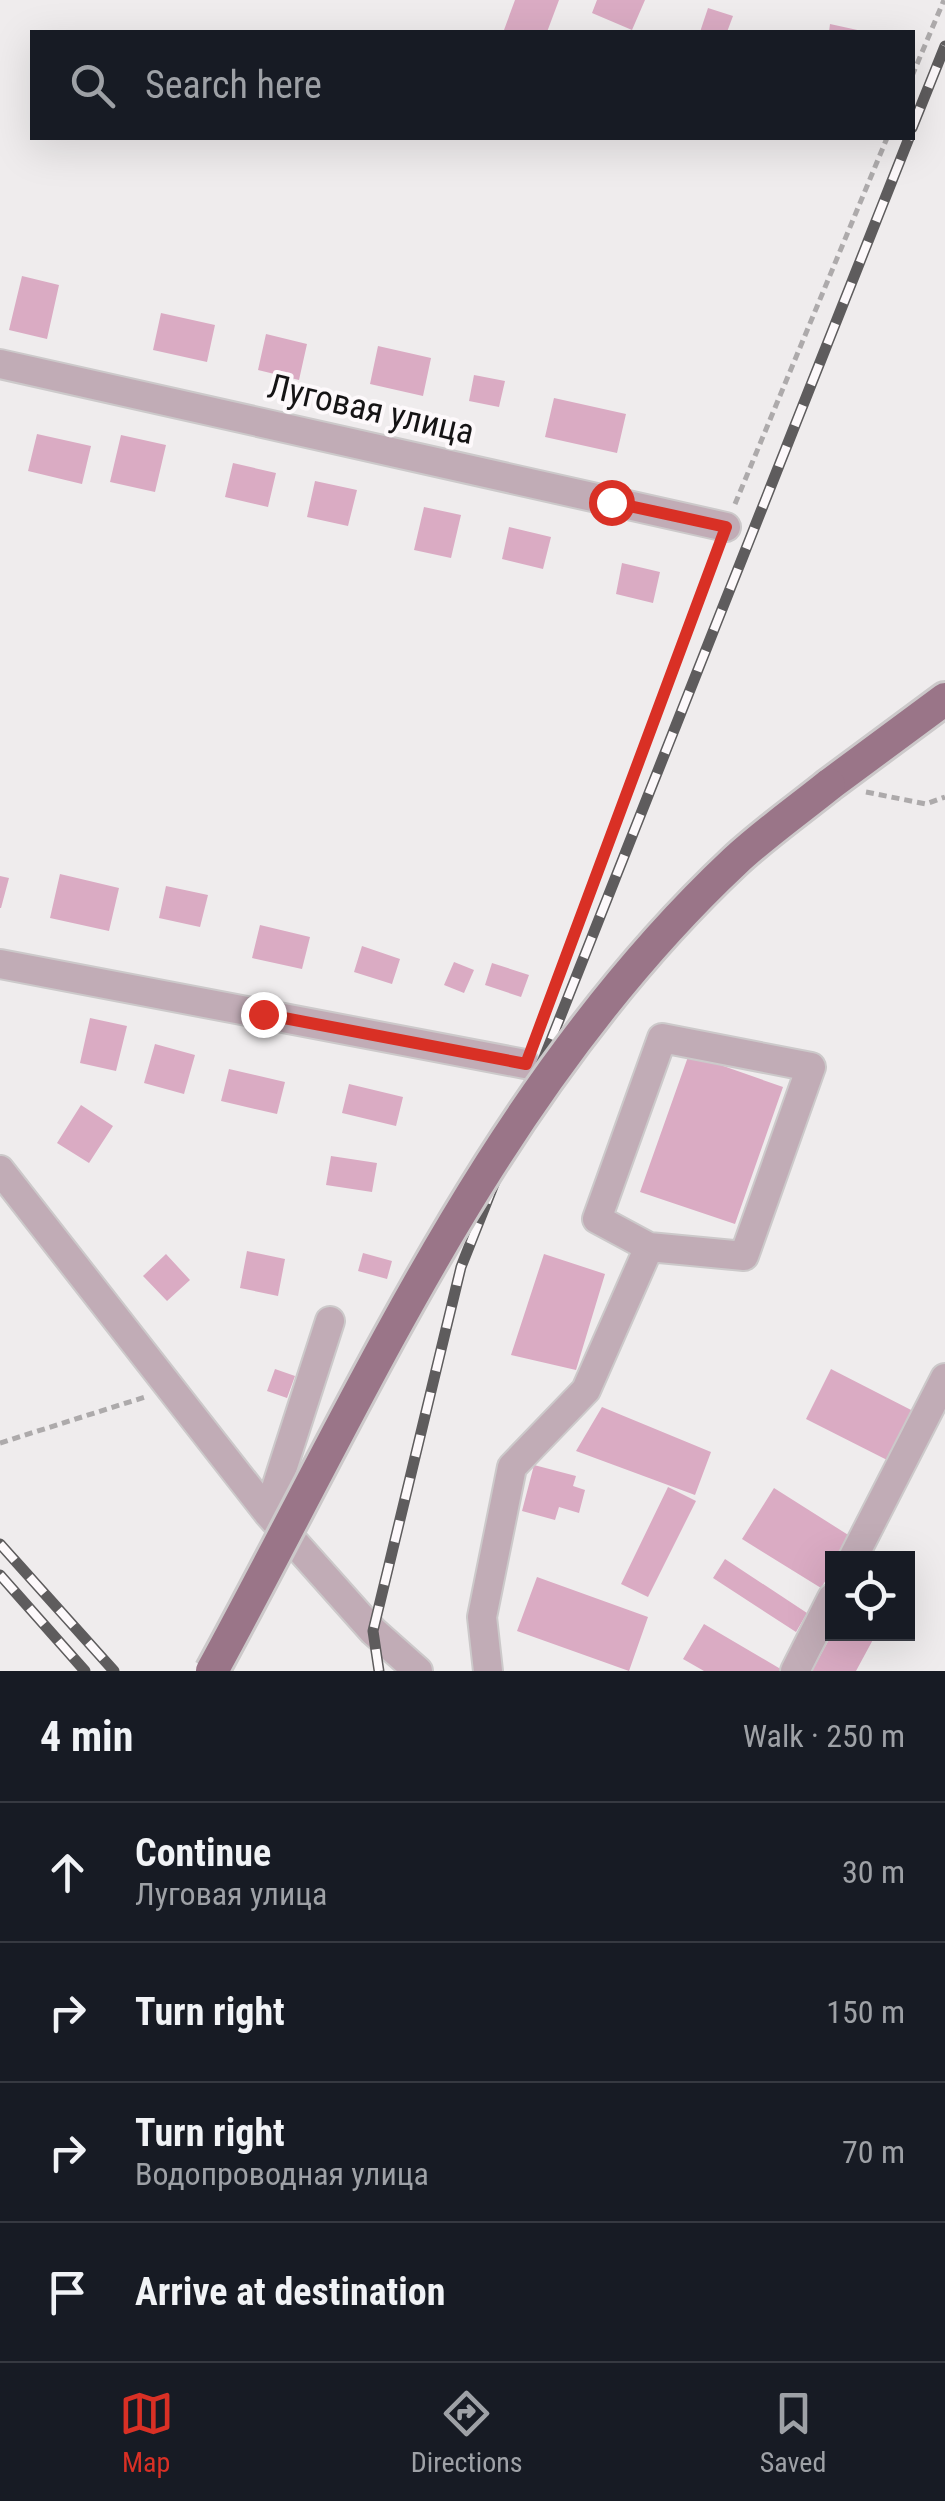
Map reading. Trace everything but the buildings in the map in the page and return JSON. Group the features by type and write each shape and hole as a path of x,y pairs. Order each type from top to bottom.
{"main road":[{"path":"212,1671 402,1314 508,1133 590,1022 673,924 736,859 945,699"}],"street":[{"name":"Луговая улица","path":"0,364 726,527"},
{"path":"0,964 526,1064"},
{"path":"662,1038 811,1067 744,1256 649,1247 597,1220 662,1038"},
{"path":"0,1170 268,1513 373,1631 418,1671"},
{"path":"488,1671 482,1617 512,1467 586,1390 649,1247"},
{"path":"268,1513 330,1321"},
{"path":"857,1551 945,1378"},
{"path":"795,1671 825,1612"}],"path":[{"path":"915,69 944,0"},
{"path":"526,1064 726,527 886,140"},
{"path":"829,785 926,804 945,797"},
{"path":"0,1443 172,1389"}],"railway":[{"path":"915,121 945,46"},
{"path":"379,1671 373,1631 461,1267 908,140"},
{"path":"0,1544 114,1671"},
{"path":"0,1575 85,1671"}],"route":[{"path":"263,1014 526,1064 726,527 611,502"}]}
